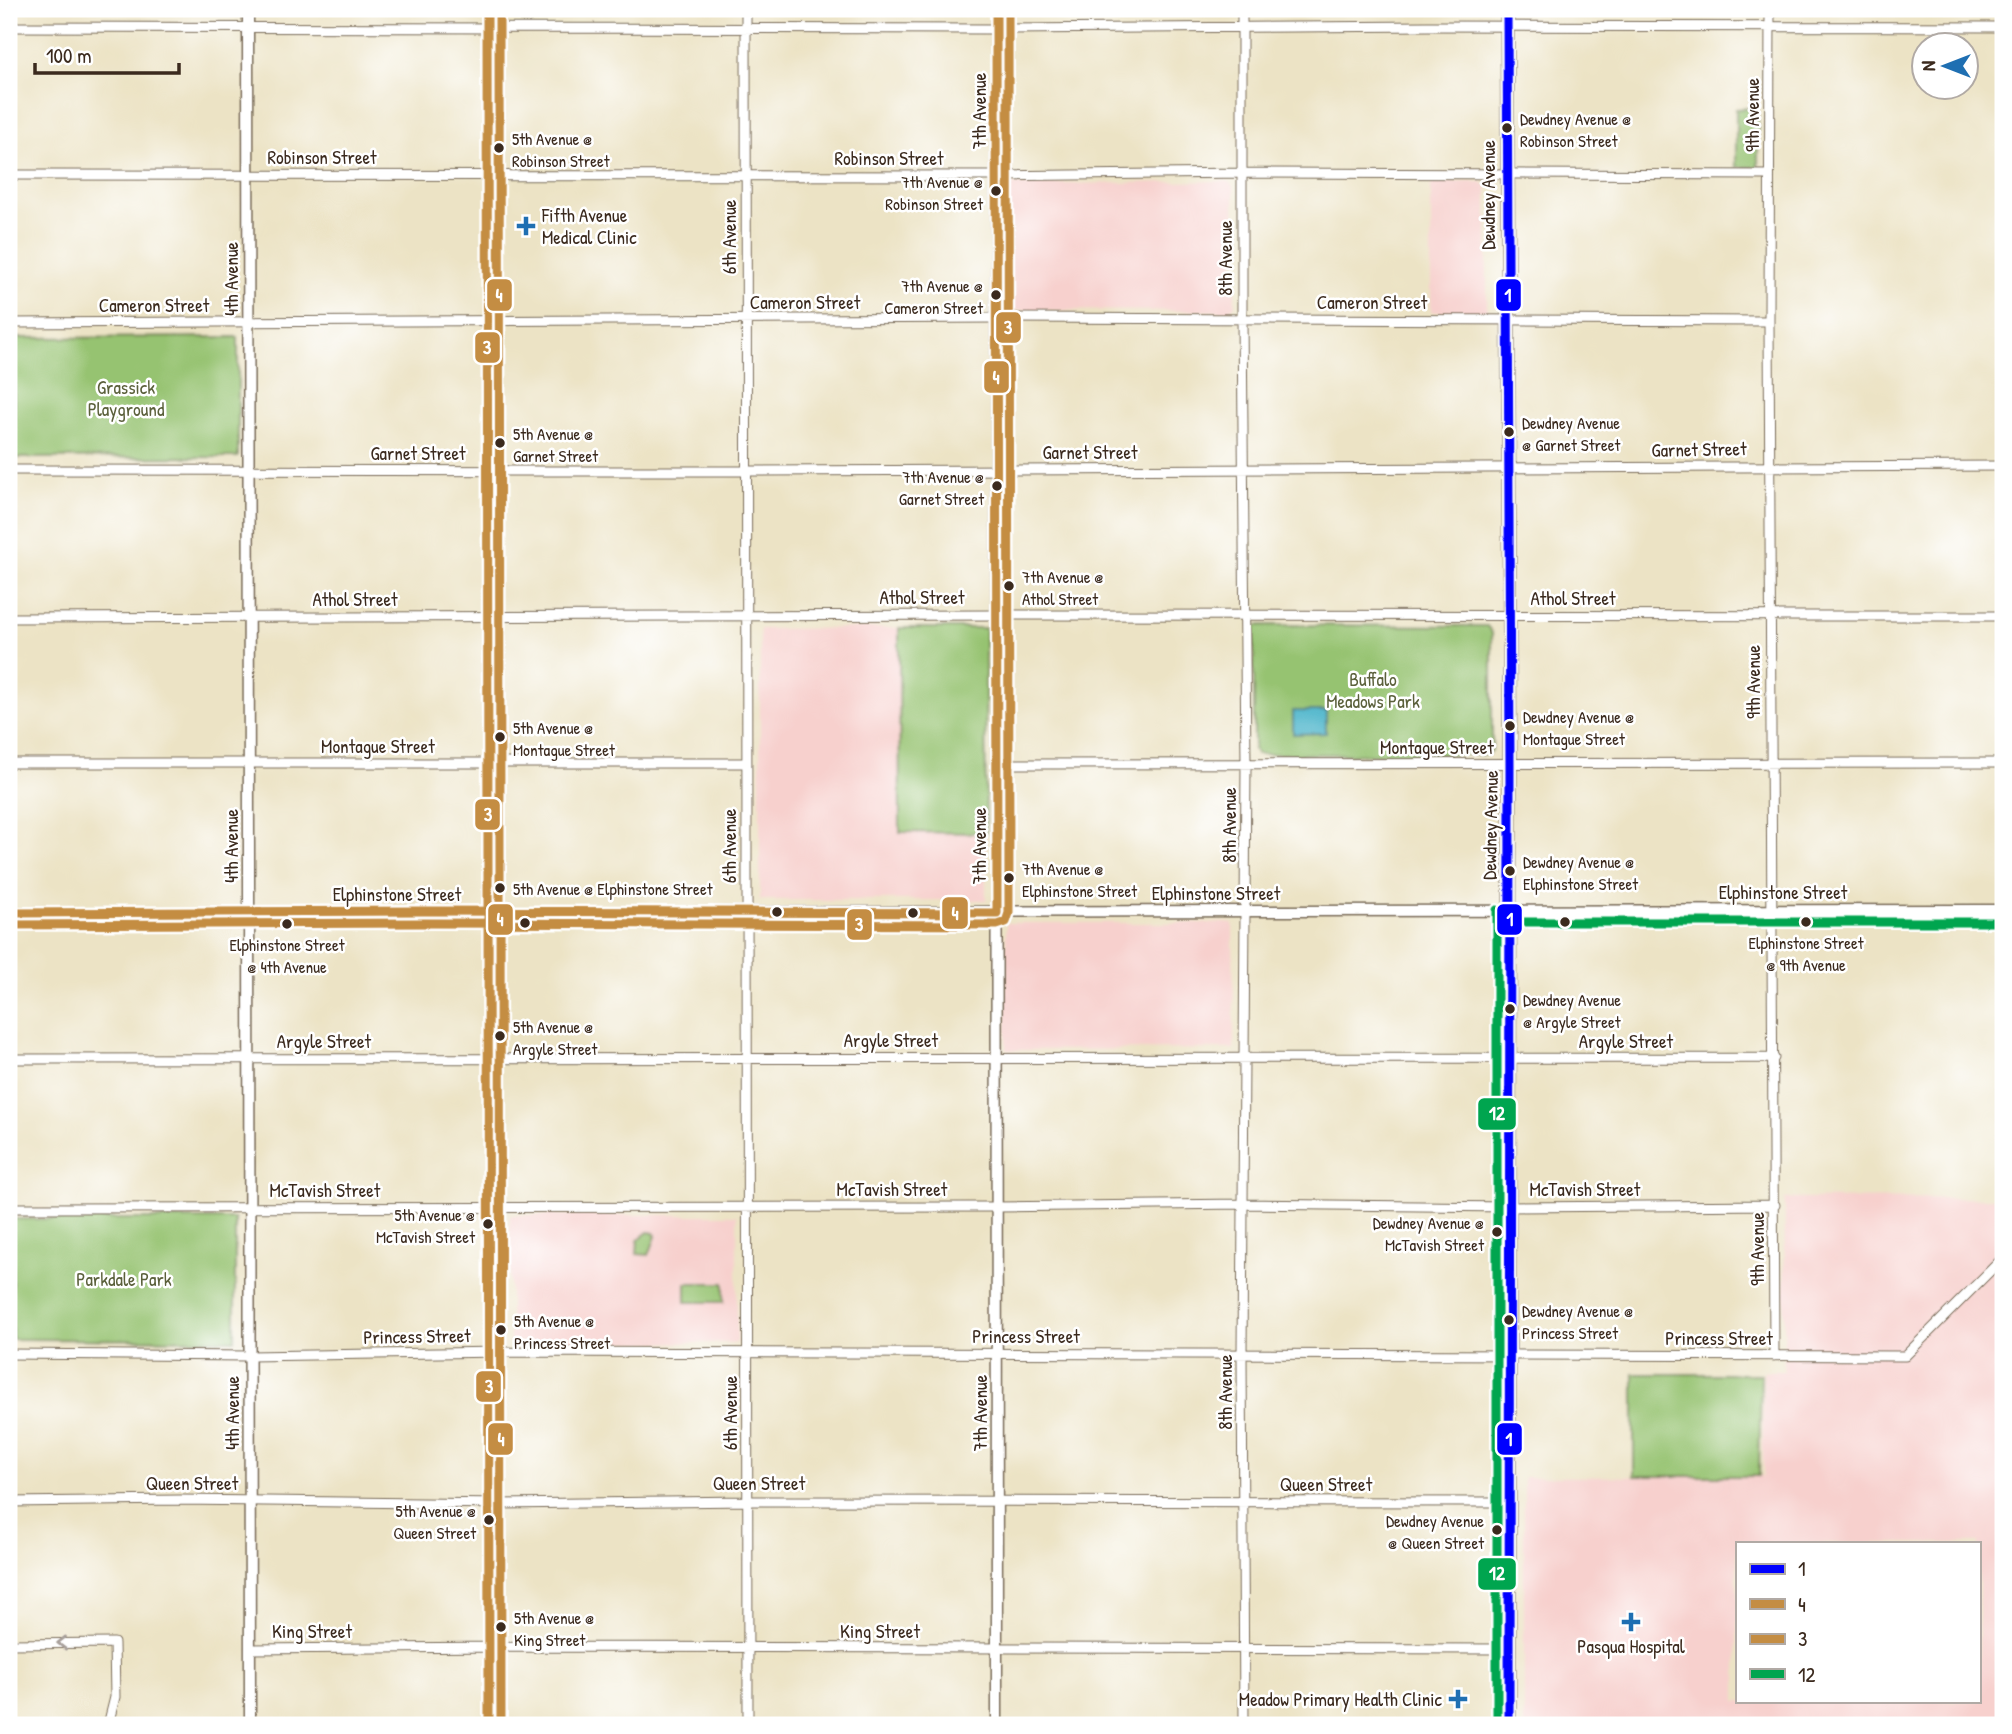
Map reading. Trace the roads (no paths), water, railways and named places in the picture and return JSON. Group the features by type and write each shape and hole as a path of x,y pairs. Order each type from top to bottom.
{"main road":[{"name":"Dewdney Avenue","path":"1507,9 1510,1725"}],"street":[{"name":"4th Avenue","path":"247,9 250,1725"},
{"path":"499,9 501,1725"},
{"name":"6th Avenue","path":"746,9 748,1725"},
{"name":"7th Avenue","path":"996,9 997,1725"},
{"name":"8th Avenue","path":"1242,9 1246,763 1242,1354 1244,1725"},
{"name":"9th Avenue","path":"1770,9 1769,466 1774,1356"},
{"path":"9,27 2003,27"},
{"name":"Robinson Street","path":"9,175 1769,175"},
{"name":"Cameron Street","path":"9,323 995,318 1769,321"},
{"name":"Garnet Street","path":"9,470 746,471 2003,466"},
{"name":"Athol Street","path":"9,618 746,615 2003,616"},
{"name":"Montague Street","path":"9,764 747,763"},
{"name":"Montague Street","path":"996,764 2003,763"},
{"name":"Elphinstone Street","path":"9,914 2003,910"},
{"name":"Argyle Street","path":"9,1059 1774,1058"},
{"name":"McTavish Street","path":"9,1208 1775,1205"},
{"name":"Princess Street","path":"9,1354 250,1356 501,1352 1905,1356 2003,1258"},
{"name":"Queen Street","path":"9,1502 1509,1502"},
{"path":"9,1643 114,1643 115,1697 108,1725"},
{"name":"King Street","path":"250,1649 1509,1649"}],"water":[{"path":"1293,711 1326,711 1326,733 1293,734"}],"place":[{"name":"Dewdney Avenue @ Robinson Street","path":"1507,128"},
{"name":"5th Avenue @ Robinson Street","path":"499,148"},
{"name":"7th Avenue @ Robinson Street","path":"996,191"},
{"name":"Fifth Avenue Medical Clinic","path":"526,226"},
{"name":"7th Avenue @ Cameron Street","path":"996,295"},
{"name":"Dewdney Avenue @ Garnet Street","path":"1509,432"},
{"name":"5th Avenue @ Garnet Street","path":"500,443"},
{"name":"7th Avenue @ Garnet Street","path":"997,486"},
{"name":"7th Avenue @ Athol Street","path":"1009,586"},
{"name":"Dewdney Avenue @ Montague Street","path":"1510,726"},
{"name":"5th Avenue @ Montague Street","path":"500,737"},
{"name":"Dewdney Avenue @ Elphinstone Street","path":"1510,871"},
{"name":"7th Avenue @ Elphinstone Street","path":"1009,878"},
{"name":"5th Avenue @ Elphinstone Street","path":"500,888"},
{"name":"Elphinstone Street @ 9th Avenue","path":"1806,922"},
{"name":"Elphinstone Street @ 4th Avenue","path":"287,924"},
{"name":"Dewdney Avenue @ Argyle Street","path":"1510,1009"},
{"name":"5th Avenue @ Argyle Street","path":"500,1036"},
{"name":"5th Avenue @ McTavish Street","path":"488,1224"},
{"name":"Dewdney Avenue @ McTavish Street","path":"1497,1232"},
{"name":"Dewdney Avenue @ Princess Street","path":"1509,1320"},
{"name":"5th Avenue @ Princess Street","path":"501,1330"},
{"name":"5th Avenue @ Queen Street","path":"489,1520"},
{"name":"Dewdney Avenue @ Queen Street","path":"1497,1530"},
{"name":"Pasqua Hospital","path":"1631,1622"},
{"name":"5th Avenue @ King Street","path":"501,1627"},
{"name":"Meadow Primary Health Clinic","path":"1458,1699"}],"park label":[{"name":"Grassick Playground","path":"126,398"},
{"name":"Buffalo Meadows Park","path":"1373,690"},
{"name":"Parkdale Park","path":"124,1279"}]}
